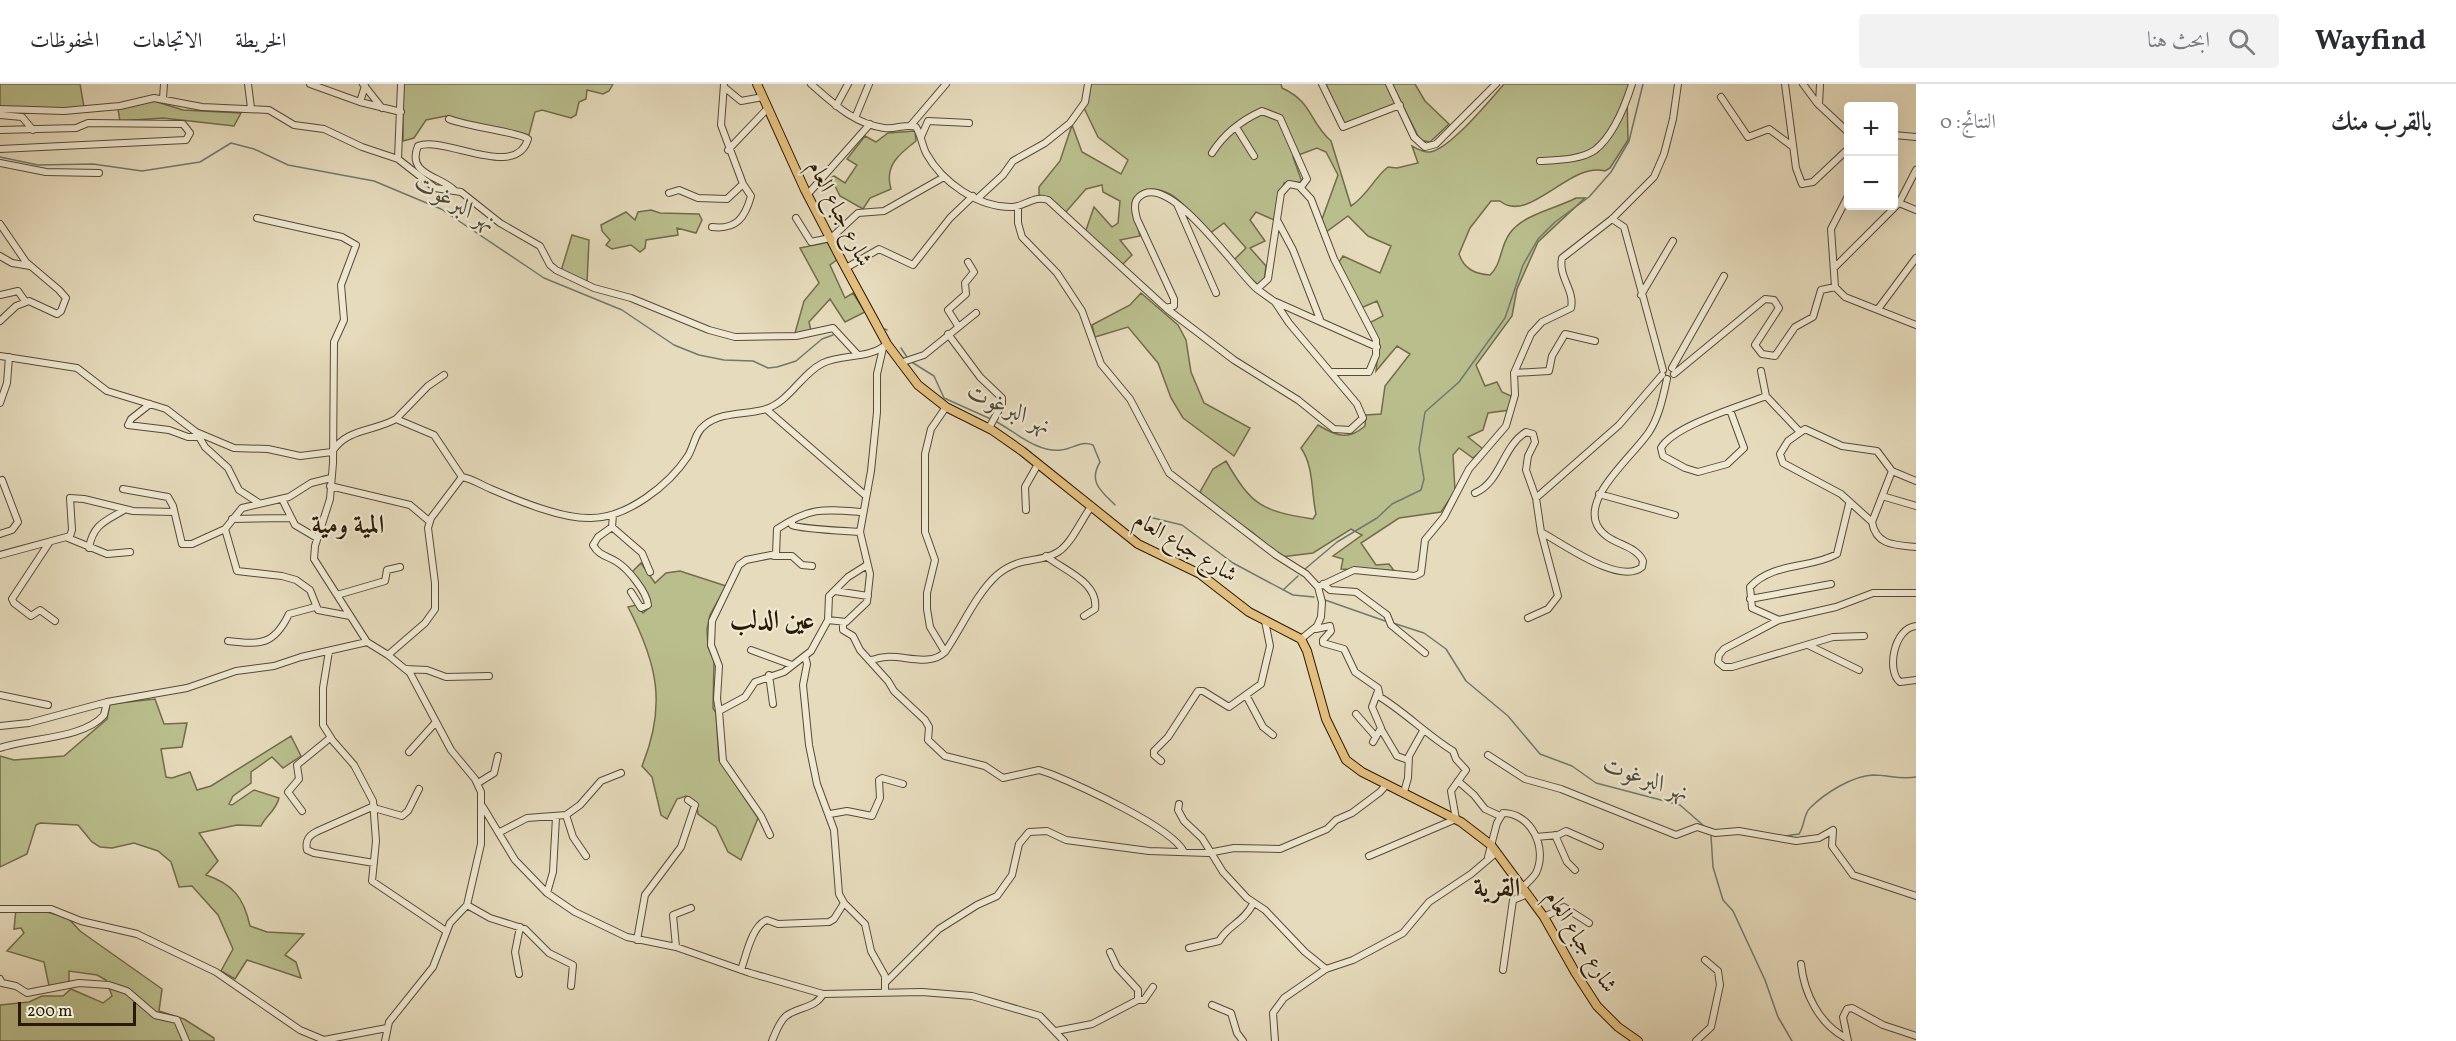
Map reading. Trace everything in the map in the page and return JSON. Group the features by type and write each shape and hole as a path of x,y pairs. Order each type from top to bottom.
{"main road":[{"name":"شارع جباع العام","path":"756,84 807,195 885,346 902,362 931,398 946,407 992,422 1038,464 1138,544 1200,574 1265,621 1301,639 1306,647 1316,688 1338,747 1353,766 1456,819 1491,845 1544,917 1575,972 1597,1005 1618,1026 1638,1041"}],"street":[{"path":"163,98 164,84"},
{"path":"248,84 252,108"},
{"path":"310,84 360,102 401,112"},
{"path":"398,159 401,84"},
{"path":"811,84 836,106 855,118 883,128 911,125 918,129 926,152 944,177 976,197 1001,206 1018,206 1037,198 1048,200 1166,308 1234,360 1298,400 1330,427 1338,431 1350,430 1360,422 1362,412 1333,372 1309,347 1275,302"},
{"path":"836,106 848,84"},
{"path":"855,118 869,84"},
{"path":"911,125 946,84"},
{"path":"846,268 879,249 913,265 950,218 1003,175 1013,161 1046,143 1070,123 1083,106 1088,84"},
{"path":"1322,84 1342,127 1400,105"},
{"path":"1389,84 1413,137 1420,145 1430,147 1436,144 1496,84"},
{"path":"1540,161 1581,156 1595,150 1622,112 1632,84"},
{"path":"1321,586 1354,570 1419,575 1425,540 1444,517 1469,469 1506,426 1515,395 1514,373 1534,330 1542,322 1571,308 1571,297 1561,273 1562,258 1612,219 1648,184 1659,167 1673,119 1678,84"},
{"path":"1785,84 1792,146 1799,180 1805,185 1813,182 1844,153"},
{"path":"1803,84 1819,105 1844,128"},
{"path":"1819,105 1820,84"},
{"path":"360,102 364,85"},
{"path":"364,85 382,108"},
{"path":"724,86 741,101 763,98"},
{"path":"712,227 728,228 737,223 751,196 728,150 721,124 724,86"},
{"path":"1721,97 1748,137 1769,129 1792,146"},
{"path":"0,109 64,111 120,106 149,98 163,98 202,108 269,110 294,125 324,129 362,147 398,159 427,184 442,190 454,191"},
{"path":"728,150 768,108"},
{"path":"1212,153 1221,140 1236,127 1262,111 1280,118 1307,179 1302,187"},
{"path":"0,115 22,117 33,130"},
{"path":"449,119 480,129 521,134 528,139 517,153 504,158 432,143 418,146 416,157 422,171 454,191 466,195 500,223 540,246 550,265 556,270 586,285 631,298 728,336 785,337 833,328 858,355"},
{"path":"921,137 928,120 969,123"},
{"path":"0,130 76,129 88,123 152,122 183,124 190,133 186,140 0,148"},
{"path":"807,195 870,124"},
{"path":"1236,127 1254,156"},
{"path":"1898,135 1916,137"},
{"path":"0,163 46,172 99,173"},
{"path":"1834,268 1899,203 1916,170"},
{"path":"796,218 811,242 830,239 858,213 884,211 944,177"},
{"path":"669,193 679,190 698,198 727,199 743,184"},
{"path":"1257,289 1268,279 1283,189 1291,184 1302,187 1311,199 1334,259 1377,347 1369,372 1333,372"},
{"path":"1166,308 1174,306 1174,299 1139,223 1135,205 1141,195 1152,191 1176,201 1257,289 1275,302 1377,347"},
{"path":"1176,201 1216,293"},
{"path":"1899,203 1916,210"},
{"path":"1844,204 1831,229 1835,287 1845,297 1916,324"},
{"path":"1018,206 1018,223 1022,237 1057,273 1082,311 1101,364 1130,399 1170,473 1281,559 1321,586 1330,590 1356,592 1425,653"},
{"path":"1541,532 1598,566 1634,572 1639,570 1643,564 1641,557 1608,539 1597,525 1593,510 1599,494 1650,431 1657,416 1664,375 1641,295 1621,209"},
{"path":"257,218 342,237 357,245 340,285 344,320 334,342 330,499 317,538 314,559 367,642 388,654 406,669 453,754 478,783 483,807 481,849 467,905 453,917 436,963 387,1028 385,1041"},
{"path":"1612,219 1624,227"},
{"path":"0,224 30,266 64,294 66,302 57,314 32,301 25,301 0,321"},
{"path":"1278,229 1293,250 1321,322"},
{"path":"1641,295 1673,241"},
{"path":"0,256 12,263 30,266"},
{"path":"1878,309 1916,258"},
{"path":"958,326 948,310 966,294 964,283 974,272 968,262"},
{"path":"1664,375 1673,371 1724,276"},
{"path":"1536,498 1619,425 1664,375 1673,371 1765,299 1776,302 1778,310 1755,345 1762,354 1775,356 1795,327 1814,317 1821,291 1835,287"},
{"path":"0,295 18,291 25,301"},
{"path":"902,362 924,355 976,313"},
{"path":"948,334 980,377 1002,398 1002,404 992,422"},
{"path":"1514,373 1549,371 1552,357 1565,334 1594,341"},
{"path":"396,419 434,435 462,477 572,517 592,518 613,515 632,506 670,477 681,466 700,430 708,423 724,416 766,409 788,394 824,363 885,346"},
{"path":"828,620 843,623 864,608 868,596 870,581 860,532 875,437 877,374 885,346"},
{"path":"0,356 68,364 86,373 107,391 150,404 175,415 197,434 205,447 228,468 239,490 259,503"},
{"path":"0,403 7,383 9,357"},
{"path":"1761,371 1766,396 1799,431"},
{"path":"150,404 131,418 128,425 197,434 234,448 267,449 300,456 332,452 344,438 383,426 396,419 428,386 444,375"},
{"path":"1730,410 1744,448 1727,464 1694,471 1663,456 1661,448 1672,436 1730,410 1766,396"},
{"path":"945,652 930,627 926,600 935,560 925,532 927,505 925,454 931,429 946,407"},
{"path":"766,409 866,496"},
{"path":"1872,522 1840,495 1781,460 1781,449 1799,431 1809,430 1842,446 1874,449 1892,471 1916,481"},
{"path":"1475,493 1491,483 1509,450 1523,434 1529,432 1536,439 1528,456 1526,470 1536,498 1541,532 1558,596 1548,609 1528,618"},
{"path":"1026,510 1025,487 1038,464"},
{"path":"1892,471 1872,522 1873,531 1879,539 1886,543 1916,547"},
{"path":"388,654 425,623 435,609 429,521 462,477"},
{"path":"123,489 168,497 182,544 192,544 225,529 242,508 282,499 311,483 331,478"},
{"path":"0,534 12,530 18,522 2,480"},
{"path":"1608,484 1611,496"},
{"path":"330,486 410,505 429,521"},
{"path":"1599,494 1675,515"},
{"path":"1882,496 1916,506"},
{"path":"68,538 72,530 70,498 84,499 124,510 174,512"},
{"path":"282,499 291,518 301,529 317,538"},
{"path":"1779,620 1752,608 1749,590 1752,584 1769,574 1837,554 1849,504"},
{"path":"871,660 886,657 907,660 935,658 945,652 964,624 980,592 1013,563 1046,556 1063,548 1091,507"},
{"path":"89,548 92,534 97,526 124,510"},
{"path":"774,555 777,551 775,531 810,510 862,512"},
{"path":"613,515 612,527 598,537 593,545 600,554 621,566 636,584 648,605 641,608 631,592"},
{"path":"232,519 291,518"},
{"path":"792,521 792,525 798,528 860,532"},
{"path":"612,527 642,553 650,572"},
{"path":"225,529 237,571 282,576 296,580 310,590 315,607 323,612 350,616"},
{"path":"0,555 68,538 107,554 130,552"},
{"path":"48,543 13,601 31,616 40,610 55,621"},
{"path":"770,835 761,816 723,762 717,699 719,666 711,645 712,621 742,562 774,555 792,556 802,565 812,566"},
{"path":"1046,556 1074,573 1093,596 1095,609 1083,616"},
{"path":"719,711 745,697 753,684 769,675 784,672 805,657 814,647 828,620 827,600 848,577 867,565"},
{"path":"337,595 385,581 387,570 400,567"},
{"path":"1750,599 1832,584"},
{"path":"1301,639 1319,622 1322,612 1321,586"},
{"path":"835,591 868,596"},
{"path":"1864,636 1833,637 1732,667 1720,665 1718,657 1724,649 1779,620 1836,607 1873,594 1916,593"},
{"path":"228,640 247,643 267,641 278,634 289,614 315,607"},
{"path":"1161,761 1154,755 1154,751 1168,737 1198,691 1203,691 1227,707 1263,681 1270,646 1265,621"},
{"path":"843,623 843,630 853,636 860,650 871,660 894,691 926,720 929,727 928,740 945,756 982,765 1004,778 1039,770 1051,774 1124,808 1164,833 1184,852"},
{"path":"1312,631 1330,626 1332,631 1323,642 1342,648 1355,672 1379,691 1380,697 1406,713 1423,731 1453,751 1456,759 1466,770 1451,793 1456,819 1369,856"},
{"path":"1916,626 1907,627 1899,635 1893,669 1900,682 1916,680"},
{"path":"0,726 29,723 107,702 187,688 236,671 274,666 301,657 367,642"},
{"path":"1807,644 1859,670"},
{"path":"751,650 792,665"},
{"path":"329,651 322,701 323,725 330,738 354,765 374,807 372,875 374,883 446,931"},
{"path":"805,657 807,664 803,685 809,745 817,784 830,814 838,853 839,894 844,903 865,924 870,951 886,981 885,992"},
{"path":"406,669 427,670 446,677 489,676"},
{"path":"769,675 773,704"},
{"path":"1379,691 1372,700 1372,707 1381,729 1397,756 1408,760"},
{"path":"0,695 48,705"},
{"path":"1246,695 1263,727 1273,735"},
{"path":"0,748 14,742 55,738 91,724 104,716 107,702"},
{"path":"1356,714 1375,739 1381,729"},
{"path":"409,752 435,723"},
{"path":"1404,792 1408,778 1408,760 1423,731"},
{"path":"302,811 288,792 299,779 297,765 330,738"},
{"path":"1488,754 1525,779 1561,789 1677,835 1697,827 1715,833 1739,831 1796,841 1819,838 1833,830 1832,846 1853,875 1916,896"},
{"path":"478,783 494,773 498,756"},
{"path":"500,832 527,818 566,815 580,805 601,781 621,772"},
{"path":"830,814 848,811 872,816 880,798 879,780 882,778 903,784"},
{"path":"1458,781 1485,809 1500,816"},
{"path":"886,981 939,929 977,905 997,896 1012,875 1019,844 1026,833 1047,831 1066,840 1141,851 1211,853 1234,848 1273,849 1289,846 1328,829 1336,820 1358,810 1387,784"},
{"path":"373,860 314,853 308,850 306,844 310,836 318,831 374,807 402,816 408,811 419,789"},
{"path":"637,940 645,895 681,847 693,818 695,805 688,800"},
{"path":"1179,804 1184,821 1202,838 1223,872 1253,904 1269,914 1305,952 1326,969"},
{"path":"483,807 500,832 514,860 547,893 576,912 637,940 676,947 741,970 823,994 885,992 972,996 1034,1013 1056,1036 1064,1041"},
{"path":"1488,857 1500,816 1506,813 1528,824 1536,837 1540,855 1538,867 1526,890 1513,900 1503,970"},
{"path":"566,815 573,837 586,856"},
{"path":"547,893 554,872 556,817"},
{"path":"1536,837 1566,831 1600,846"},
{"path":"1555,835 1566,861 1575,870"},
{"path":"1275,1041 1273,1013 1277,1005 1326,969 1353,960 1403,933 1429,902 1471,874 1488,857 1497,852"},
{"path":"741,970 753,936 763,921 778,924 829,922 834,919 844,903"},
{"path":"1189,948 1219,941 1224,931 1245,919 1253,904"},
{"path":"467,905 490,918 529,932 549,953 573,965 571,986"},
{"path":"676,947 673,915 690,908"},
{"path":"1544,917 1567,908 1589,923"},
{"path":"0,909 51,909 81,921 137,934 216,972 300,1030 327,1041 387,1028"},
{"path":"519,974 515,951 520,927"},
{"path":"1110,952 1117,967 1138,990 1138,1000"},
{"path":"1696,1041 1711,1027 1720,985 1718,971 1705,960"},
{"path":"1801,964 1807,994 1819,1013 1838,1034 1847,1040"},
{"path":"0,979 2,983 16,986 27,993 79,983 117,987 129,993 155,1015 178,1022 186,1041"},
{"path":"1056,1036 1092,1024 1138,1000 1144,1000 1153,987"},
{"path":"772,1041 778,1026 787,1016 817,1001 823,994"},
{"path":"1212,1005 1231,1013 1238,1035 1243,1041"},
{"path":"1847,1040 1843,1017 1847,1009 1852,1008 1883,1025 1916,1036"}],"green space":[{"path":"0,84 80,84 84,107 57,109 0,107"},
{"path":"403,84 613,84 609,91 603,94 587,90 586,99 579,102 576,115 571,118 542,110 535,112 529,135 476,126 446,116 426,120 414,138 403,141"},
{"path":"1089,84 1281,84 1282,88 1300,100 1318,127 1331,141 1351,206 1388,167 1397,168 1418,163 1412,146 1430,152 1448,142 1469,123 1504,84 1631,84 1627,94 1628,140 1610,168 1605,171 1592,170 1578,175 1524,205 1511,206 1500,201 1491,201 1470,228 1459,254 1461,259 1471,270 1490,275 1497,266 1507,238 1516,226 1540,212 1576,198 1585,198 1538,242 1517,289 1512,316 1476,365 1485,386 1497,382 1502,392 1511,396 1510,410 1488,413 1483,430 1468,437 1483,449 1473,458 1459,448 1453,455 1455,491 1441,512 1399,518 1361,543 1376,565 1389,564 1395,572 1341,569 1343,559 1333,556 1362,535 1351,529 1313,553 1281,557 1252,532 1211,504 1200,492 1213,469 1226,461 1243,488 1260,504 1282,513 1313,519 1316,514 1310,471 1301,448 1318,425 1336,434 1353,434 1365,426 1366,415 1381,414 1385,386 1410,354 1397,346 1376,371 1379,344 1369,323 1383,316 1377,301 1361,308 1339,262 1343,256 1380,273 1391,246 1368,236 1348,216 1326,232 1321,222 1338,175 1326,152 1317,148 1293,157 1302,182 1284,183 1274,220 1256,212 1250,220 1265,241 1250,248 1266,266 1264,282 1257,284 1233,261 1246,248 1224,223 1209,234 1180,201 1161,190 1152,189 1141,192 1132,203 1140,236 1120,240 1132,255 1122,265 1085,233 1094,207 1112,227 1118,223 1120,201 1103,192 1102,185 1086,189 1065,213 1046,197 1039,195 1039,187 1060,161 1072,125 1082,152 1121,174 1128,160 1098,137 1084,108"},
{"path":"1326,84 1386,84 1396,104 1344,125"},
{"path":"1392,84 1415,84 1425,101 1449,124 1430,142 1420,140"},
{"path":"154,101 183,110 241,113 234,126 163,118 120,121 118,109"},
{"path":"915,131 916,141 894,161 891,167 889,181 891,189 870,198 863,209 840,196 831,178 834,176 845,183 857,165 847,159 865,136 876,142 888,133"},
{"path":"651,210 660,213 699,214 702,220 696,233 677,228 678,235 646,240 645,248 640,252 631,245 612,249 606,245 610,240 602,231 601,225 626,212 635,220 638,212"},
{"path":"572,235 589,240 587,283 561,271"},
{"path":"829,242 838,259 830,265 845,298 853,293 865,312 845,322 830,299 809,322 811,331 795,333 804,301 819,283 800,248"},
{"path":"1141,293 1178,325 1186,340 1191,372 1204,403 1250,428 1234,456 1183,418 1171,398 1158,363 1128,327 1095,337 1092,325 1130,305"},
{"path":"641,563 655,583 666,573 680,571 726,586 710,615 707,629 708,647 714,661 713,708 716,713 719,760 758,818 741,860 728,852 716,827 698,814 695,803 686,796 677,799 667,819 661,815 652,777 642,766 650,744 656,704 652,666 628,607 636,605 643,613 651,606 631,573"},
{"path":"155,699 164,724 187,723 182,747 161,749 166,777 172,778 190,772 197,790 211,786 291,736 301,756 283,768 272,757 251,772 251,783 233,796 229,804 232,805 254,790 279,798 276,806 261,826 237,825 199,833 218,861 206,875 223,883 236,893 244,907 250,926 267,932 304,934 285,955 296,962 301,978 247,960 235,979 221,971 233,949 218,915 192,886 179,887 171,862 158,851 134,843 112,848 100,847 92,842 78,825 40,823 36,825 27,854 0,867 0,756 14,760 64,756 107,719 110,704"},
{"path":"16,909 40,910 68,918 80,931 162,989 159,1011 184,1019 214,1038 214,1041 0,1041 0,1005 29,1002 42,996 63,996 71,989 103,1003 112,996 106,980 97,975 69,971 69,983 49,986 44,962 7,951 24,933 21,928 14,929"}],"waterway":[{"path":"1305,569 1337,542 1377,518 1392,504 1421,490 1424,479 1419,449 1425,412 1459,382 1505,318 1523,265 1538,239 1555,222 1589,197 1611,172 1629,141 1643,84"},
{"name":"نهر البرغوت","path":"0,157 38,165 93,164 142,171 200,162 231,143 254,149 288,165 374,181 441,209 544,278 622,310 674,345 699,355 724,360 753,361 768,368 777,367 796,361 822,339 833,335"},
{"name":"نهر البرغوت","path":"901,348 907,357"},
{"name":"نهر البرغوت","path":"910,361 934,376 944,398 993,420"},
{"name":"نهر البرغوت","path":"997,422 1027,441 1052,450 1061,450 1081,444 1093,445 1100,462 1095,475 1096,481 1101,491 1115,505"},
{"name":"نهر البرغوت","path":"1149,517 1182,525 1233,563 1293,595 1314,597"},
{"path":"1283,590 1298,576"},
{"name":"نهر البرغوت","path":"1325,600 1385,621"},
{"name":"نهر البرغوت","path":"1393,623 1424,633 1446,649 1466,681 1508,716 1540,754 1572,766 1596,783 1680,805 1704,826"},
{"name":"نهر البرغوت","path":"1785,836 1799,834 1810,808 1831,791 1856,778 1873,775 1916,777"},
{"path":"1711,836 1713,867 1723,900 1733,911 1765,980 1778,1017 1792,1041"}],"district":[{"name":"المية ومية","path":"348,526"},
{"name":"عين الدلب","path":"772,621"},
{"name":"القرية","path":"1497,889"}]}
